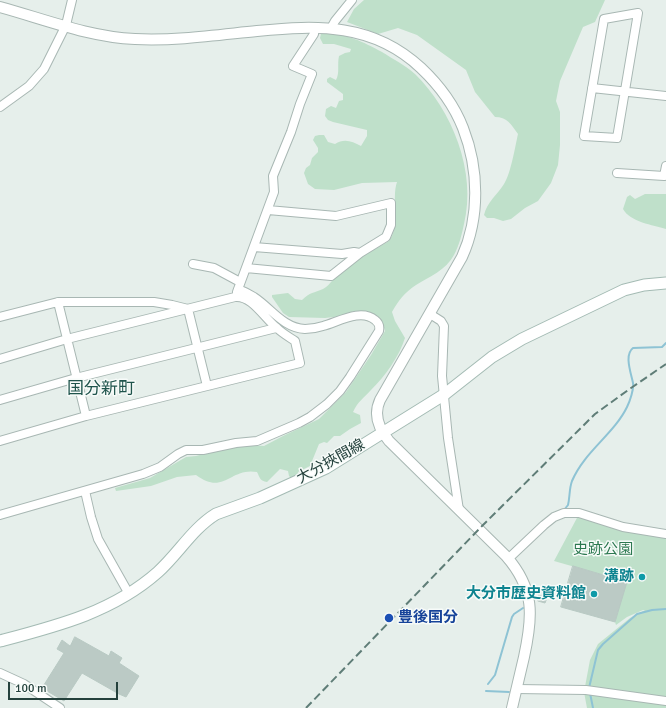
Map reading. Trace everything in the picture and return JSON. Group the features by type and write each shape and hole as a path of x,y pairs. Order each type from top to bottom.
{"main road":[{"name":"大分挾間線","path":"0,640 73,620 107,606 129,594 159,571 210,518 320,472 445,394 492,357 533,334 624,290 644,285 666,283"}],"street":[{"path":"0,107 22,92 37,77 48,62 66,25 72,0"},
{"path":"331,28 352,0"},
{"path":"0,7 112,37 148,39 192,37 315,27 354,32 378,40 404,54 417,64 448,98 466,135 470,152 475,186 475,204 472,229 462,258 378,404 377,417 383,433 392,444 508,559 523,582 530,609 528,638 512,708"},
{"path":"638,13 625,91 617,138 584,136 604,19 638,13"},
{"path":"0,441 86,416 300,363 295,341 276,328 248,300 241,296 238,289 274,192 273,176 312,74 293,66 314,34 315,27"},
{"path":"592,88 666,96"},
{"path":"617,172 664,176 666,166"},
{"path":"246,268 331,276 360,252 386,237 391,225 391,203 336,216 268,210"},
{"path":"254,246 342,254 360,252"},
{"path":"0,515 122,481 151,471 186,450 201,450 236,443 257,441 305,420 321,409 340,391 379,331 380,327 377,322 369,316 362,315 350,317 316,328 305,329 295,327 285,322 255,298 238,289 214,268 192,264"},
{"path":"0,358 67,339 188,309 238,289"},
{"path":"0,317 58,302 154,302 188,309"},
{"path":"58,302 86,416"},
{"path":"188,309 207,386"},
{"path":"430,314 441,321 444,326 442,376 449,443 459,510"},
{"path":"0,400 76,378 276,328"},
{"path":"85,491 98,539 129,594"},
{"path":"508,559 544,525 560,514 569,512 579,513 623,527 666,534"},
{"path":"0,673 24,684 60,708"},
{"path":"516,689 586,690 666,701"}],"green space":[{"path":"364,0 605,0 595,22 583,27 560,81 556,101 560,112 560,145 558,165 551,183 538,201 525,208 511,219 503,221 494,218 487,218 484,215 490,202 504,184 511,167 518,134 506,120 495,117 475,92 466,70 417,35 398,28 378,34 347,22 354,9"},
{"path":"321,34 342,35 355,39 399,62 415,74 440,105 458,143 464,163 467,184 467,204 464,224 456,251 447,265 405,294 399,300 392,312 395,321 405,338 391,366 355,408 353,412 360,415 361,423 340,436 334,436 327,443 324,442 319,444 310,466 298,472 297,476 291,478 288,471 280,469 267,482 260,478 257,472 248,472 240,473 227,480 214,483 206,481 196,475 177,477 151,486 116,491 115,488 150,478 186,457 196,456 225,448 248,445 264,446 319,419 346,392 385,331 382,321 364,312 354,311 342,316 325,318 289,317 283,313 272,297 272,295 288,293 295,299 302,300 310,294 323,289 339,273 364,255 389,241 393,235 395,220 395,189 397,182 362,183 334,190 315,189 308,184 304,173 306,168 310,165 312,158 318,152 318,148 313,140 315,136 324,135 328,142 335,144 342,141 348,141 361,146 367,136 367,130 333,122 328,120 325,116 326,109 331,106 336,108 339,101 343,100 343,94 327,82 327,79 330,77 336,80 338,75 339,56 350,52 351,49 334,44 323,44 320,38"},
{"path":"645,194 666,194 666,229 636,220 623,209 627,197 630,195 635,199"},
{"name":"史跡公園","path":"578,516 611,526 666,538 666,708 587,708 584,692 590,660 598,644 630,618 645,610 627,617 616,625 615,622 624,581 554,561"}],"building":[{"name":"大分市歴史資料館","path":"573,566 627,582 615,622 561,607"},
{"path":"539,595 547,598 545,603 538,601"},
{"path":"75,637 109,656 111,651 122,658 119,663 139,676 126,697 82,673 64,701 42,688 64,653 57,649 62,640 70,646"}],"waterway":[{"path":"564,510 568,505 571,484 577,471 591,452 615,426 632,395 633,383 629,364 630,351 633,348 662,347 666,343"},
{"path":"488,684 495,675 512,617 523,608"},
{"path":"589,688 598,650 603,644 637,614 652,610 666,609"},
{"path":"486,691 509,692"},
{"path":"590,693 593,708"}],"railway":[{"path":"306,708 482,526 595,414 666,364"}],"place":[{"name":"溝跡","path":"642,577"},
{"name":"大分市歴史資料館","path":"594,594"},
{"name":"豊後国分","path":"389,618"}],"district":[{"name":"国分新町","path":"101,390"}]}
